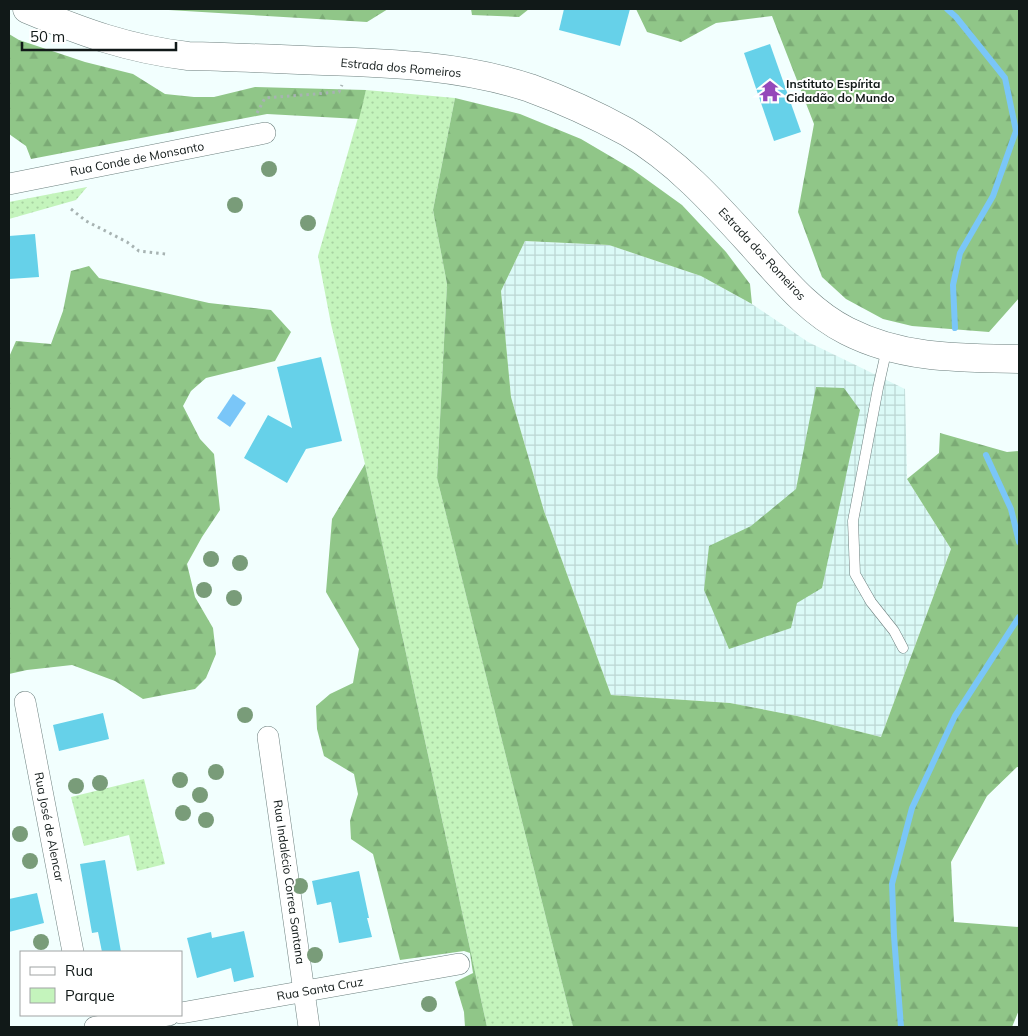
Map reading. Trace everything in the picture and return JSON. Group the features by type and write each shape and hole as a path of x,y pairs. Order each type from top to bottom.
{"main road":[{"name":"Estrada dos Romeiros","path":"27,9 100,38 160,53 188,56 353,62 439,69 492,78 529,88 567,103 628,133 667,160 696,184 792,290 826,318 847,331 887,347 911,354 944,358 1014,356"}],"street":[{"name":"Rua Conde de Monsanto","path":"9,184 255,135"},
{"name":"Rua José de Alencar","path":"25,702 73,951"},
{"name":"Rua Indalécio Correa Santana","path":"268,737 309,1027"},
{"name":"Rua Santa Cruz","path":"182,1013 459,964"},
{"path":"96,1027 163,1016"}],"lane":[{"path":"887,347 853,521 855,574 871,602 894,631 902,648"}],"path":[{"path":"255,135 265,98 339,92 353,62"},
{"path":"71,209 86,221 139,251 166,254"}],"shaded area":[{"path":"525,241 609,245 701,276 752,304 808,342 905,389 907,479 951,549 881,737 797,716 730,703 611,695 544,511 511,397 501,291"}],"green space":[{"path":"152,9 388,9 367,22"},
{"path":"471,9 529,9 519,17 472,15"},
{"path":"636,9 1019,9 1019,298 989,332 912,326 883,319 846,299 822,277 798,212 814,124 772,16 716,23 681,42 647,32"},
{"path":"9,34 19,40 85,62 133,74 165,94 214,97 255,87 366,90 359,119 267,114 31,159 26,146 9,134"},
{"path":"366,90 455,98 433,210 447,284 437,478 573,1027 487,1027 365,464 331,324 318,256"},
{"path":"455,98 520,114 581,139 632,169 682,205 726,252 750,284 752,304 701,276 609,245 525,241 501,291 511,397 544,511 611,695 730,703 797,716 881,737 951,549 907,479 939,453 940,433 1007,452 1019,451 1019,767 987,796 951,862 954,922 1019,927 1019,1010 1012,1027 573,1027 437,478 447,284 433,210"},
{"path":"87,187 76,200 9,219 9,202"},
{"path":"89,266 99,278 209,303 271,310 291,332 275,361 206,378 191,391 183,406 200,439 214,454 220,510 187,564 195,597 213,628 216,654 206,678 195,689 143,699 115,681 72,665 9,674 9,357 16,341 51,344 63,311 71,271"},
{"path":"816,387 844,388 860,410 822,588 797,603 791,628 729,649 704,590 709,546 751,526 796,489"},
{"path":"365,464 487,1027 465,1027 464,1012 455,982 473,973 470,953 464,951 400,960 373,854 351,839 350,821 358,794 354,774 324,756 317,729 316,706 330,694 353,683 359,649 326,592 332,519"},
{"path":"144,779 165,864 137,871 129,835 84,846 71,797"}],"water":[{"path":"233,394 246,403 230,427 217,418"}],"building":[{"path":"564,9 630,9 620,46 559,30"},
{"path":"770,44 801,132 774,141 744,53"},
{"path":"35,234 39,277 9,279 9,236"},
{"path":"321,357 342,441 306,449 287,483 244,458 268,415 292,428 277,367"},
{"path":"103,713 109,739 59,751 53,725"},
{"path":"105,860 121,951 102,951 98,932 92,933 80,864"},
{"path":"359,871 372,937 339,943 331,902 317,905 312,881"},
{"path":"37,893 44,923 9,932 9,899"},
{"path":"244,931 254,977 234,982 231,968 197,978 187,938 211,932 212,938"}],"waterway":[{"path":"947,9 956,17 1005,78 1016,131 993,196 960,253 953,285 955,328"},
{"path":"986,455 1011,509 1019,542"},
{"path":"901,1027 892,884 912,808 955,716 1019,617"}],"place":[{"name":"Instituto Espírita Cidadão do Mundo","path":"770,91"}]}
